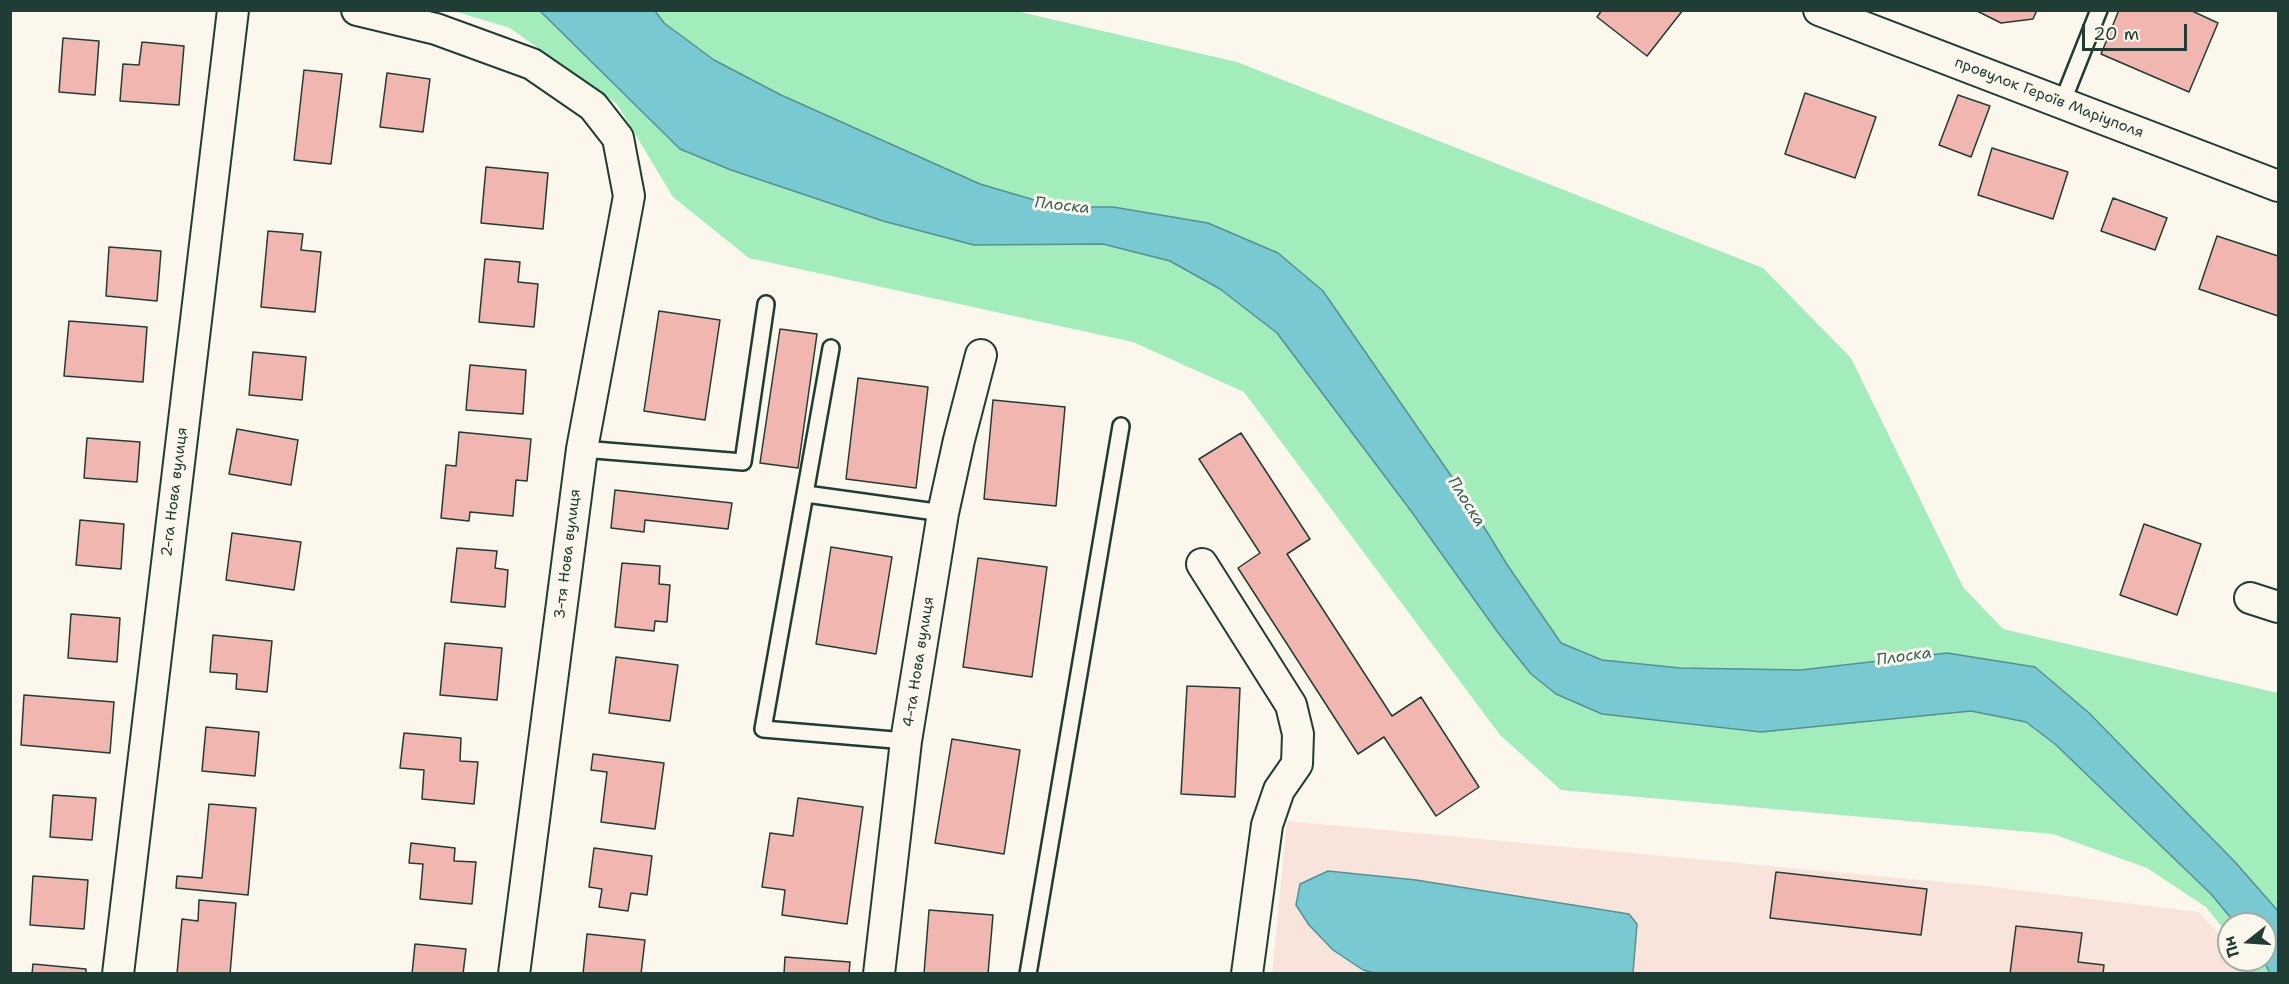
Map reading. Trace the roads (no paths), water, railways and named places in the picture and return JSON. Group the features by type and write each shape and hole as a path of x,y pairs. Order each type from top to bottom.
{"street":[{"name":"2-га Нова вулиця","path":"118,974 233,10"},
{"name":"3-тя Нова вулиця","path":"357,10 436,29 532,64 593,106 618,138 629,196 582,449 514,974"},
{"name":"провулок Героїв Маріуполя","path":"1819,10 2278,186"},
{"name":"4-та Нова вулиця","path":"879,974 906,741 943,513 981,355"},
{"path":"1202,564 1291,705 1298,734 1297,764 1279,790 1267,825 1247,974"},
{"path":"2250,598 2278,607"}],"lane":[{"path":"2062,103 2099,10"},
{"path":"582,449 743,462 766,304"},
{"path":"831,348 763,729 906,741"},
{"path":"1028,974 1120,426"},
{"path":"806,494 943,513"}],"water":[{"name":"Плоска","path":"540,11 655,11 664,23 714,60 781,95 980,184 1058,207 1113,207 1208,223 1278,253 1323,291 1463,493 1508,566 1561,643 1602,660 1680,668 1801,670 1947,653 2035,667 2088,712 2235,862 2278,911 2278,973 2269,972 2277,972 2277,912 2226,912 2211,894 2055,744 2026,722 1971,711 1761,732 1602,714 1556,694 1531,674 1499,634 1411,511 1277,333 1220,289 1170,261 1103,244 974,245 883,221 731,170 680,149"},
{"path":"1328,871 1416,880 1629,914 1637,924 1633,973 1378,974 1363,970 1333,950 1309,925 1296,905 1300,884"}]}
